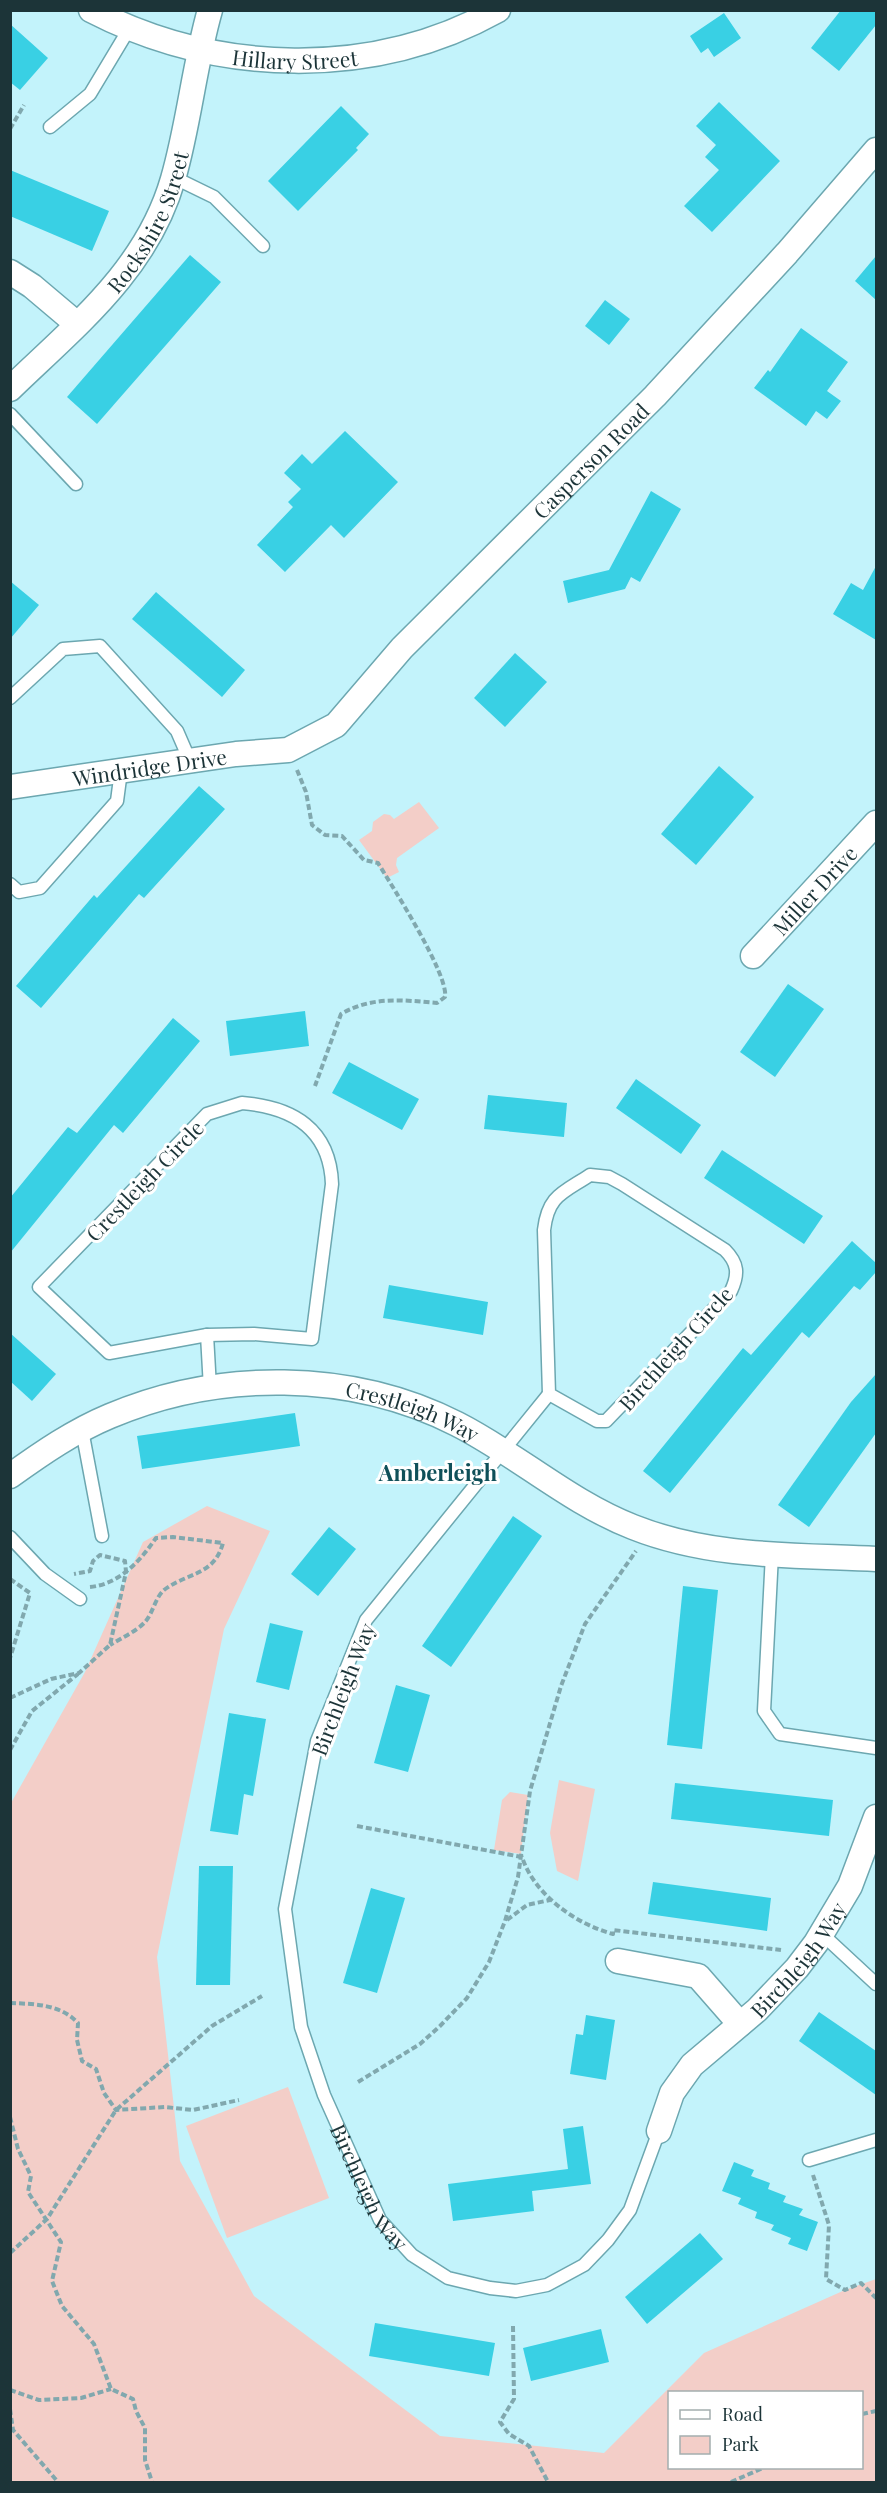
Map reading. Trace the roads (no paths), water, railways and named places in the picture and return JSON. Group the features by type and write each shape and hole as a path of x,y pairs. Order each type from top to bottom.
{"street":[{"name":"Hillary Street","path":"91,10 129,29 200,50 260,60 338,59 417,44 449,34 498,10"},
{"name":"Rockshire Street","path":"10,389 129,270 142,250 154,227 173,177 210,10"},
{"name":"Casperson Road","path":"288,750 336,725 402,648 655,396 787,253 876,150"},
{"path":"10,272 32,286 77,324"},
{"name":"Windridge Drive","path":"10,787 190,761 288,750"},
{"name":"Miller Drive","path":"753,956 876,823"},
{"name":"Crestleigh Way","path":"10,1476 45,1451 82,1430 146,1402 210,1388 270,1382 312,1384 355,1390 428,1411 465,1428 591,1508 633,1527 674,1541 716,1551 876,1559"},
{"name":"Birchleigh Way","path":"659,2131 676,2085 692,2065 740,2025 797,1968 822,1934 850,1886 876,1817"},
{"path":"618,1961 698,1976 740,2025"}],"lane":[{"path":"50,127 90,94 129,29"},
{"path":"173,177 214,197 262,246"},
{"path":"10,414 76,484"},
{"path":"10,698 63,649 100,646 177,731 190,761"},
{"path":"10,884 19,892 40,888 117,801 122,771"},
{"name":"Crestleigh Circle","path":"242,1103 269,1105 290,1114 308,1126 324,1146 331,1165 332,1184 312,1339 254,1334 207,1335 109,1353 39,1287 207,1114 242,1103"},
{"name":"Birchleigh Circle","path":"590,1175 609,1177 725,1250 733,1258 737,1269 736,1280 731,1291 606,1421 597,1420 549,1394 544,1230 551,1201 590,1175"},
{"path":"207,1335 210,1388"},
{"path":"504,1452 549,1394"},
{"path":"82,1430 102,1536"},
{"name":"Birchleigh Way","path":"504,1452 366,1620 317,1741 285,1909 301,2027 324,2095 380,2220 412,2255 448,2278 490,2288 516,2291 547,2285 584,2265 608,2240 630,2210 659,2131"},
{"path":"10,1537 45,1574 81,1593"},
{"path":"772,1554 764,1711 780,1734 876,1748"},
{"path":"822,1934 876,1984"},
{"path":"808,2160 876,2140"}],"district":[{"name":"Amberleigh","path":"438,1472"}]}
